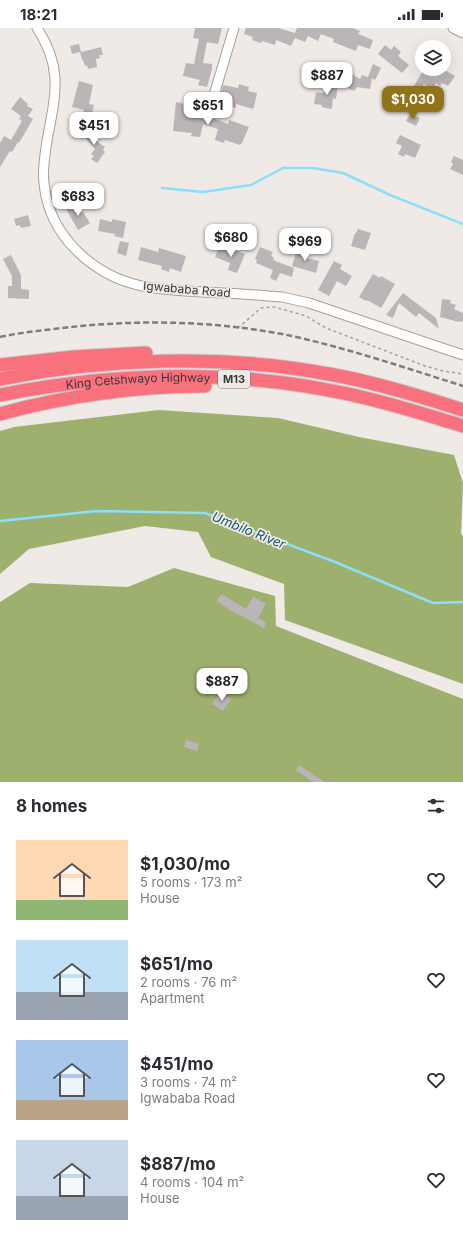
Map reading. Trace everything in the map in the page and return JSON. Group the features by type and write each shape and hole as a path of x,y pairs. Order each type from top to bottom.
{"highway":[{"path":"0,365 74,357 158,353 213,355 261,364"},
{"name":"King Cetshwayo Highway","path":"0,379 51,370 97,365 164,361 261,364 328,374 374,384 427,398 463,410"},
{"name":"King Cetshwayo Highway","path":"0,395 66,384 147,377 212,378 277,382 325,389 378,401 463,426"},
{"path":"0,414 66,400 118,392 167,387 258,385 277,382"}],"street":[{"name":"Igwababa Road","path":"37,28 51,55 55,71 54,99 44,166 46,198 51,214 63,236 90,263 113,276 147,287 282,297 309,304 463,355"},
{"path":"211,106 234,28"},
{"path":"453,28 463,33"}],"path":[{"path":"238,328 261,308 274,307 306,316 326,328 424,366 463,374"}],"green space":[{"path":"159,410 278,418 359,437 454,455 463,483 461,534 463,536 463,684 285,620 284,584 211,557 198,532 145,526 29,549 0,574 0,431 14,427"},
{"path":"174,568 275,596 276,626 463,699 463,782 0,782 0,602 30,583 128,587"}],"building":[{"path":"195,28 222,28 218,44 207,42 203,63 212,64 212,69 207,87 198,85 200,80 183,76 186,63 194,64 199,39 193,38"},
{"path":"246,28 278,28 295,33 297,28 353,28 360,31 358,34 373,40 370,49 358,45 356,51 333,42 334,39 321,34 318,41 308,36 305,42 295,38 291,46 276,40 275,45 252,40 253,37 244,34"},
{"path":"79,44 81,52 101,47 103,55 99,55 100,58 96,59 97,67 88,69 87,65 85,66 82,60 80,52 72,54 70,46"},
{"path":"385,45 391,50 394,46 401,52 398,56 409,65 402,73 378,54"},
{"path":"373,64 381,68 375,80 372,78 370,89 357,87 354,91 343,86 350,73 360,79 362,75 368,77"},
{"path":"451,74 455,76 448,86 442,83 440,86 436,83 432,89 424,84 420,90 414,86 420,76 451,76"},
{"path":"79,81 93,85 89,104 94,105 92,114 72,107"},
{"path":"328,83 338,84 336,99 333,98 332,109 314,104 316,92 325,93"},
{"path":"239,84 249,87 248,91 257,93 253,109 236,104 236,108 227,105 229,95 221,93 223,85 238,88"},
{"path":"20,97 28,104 27,106 33,109 28,116 33,119 19,143 18,142 12,152 10,151 0,167 0,143 4,136 11,140 22,121 19,119 21,116 11,109"},
{"path":"176,102 185,104 184,112 201,114 201,118 213,118 228,124 229,120 249,127 242,143 240,145 225,140 224,143 215,140 218,129 203,124 200,137 191,136 192,133 173,131"},
{"path":"410,114 420,118 416,126 406,121"},
{"path":"91,129 96,134 92,138 105,147 103,150 105,152 97,163 91,159 94,156 91,154 95,149 80,132 82,130 86,134"},
{"path":"400,135 421,145 415,158 405,154 404,157 398,154 402,146 396,143"},
{"path":"454,156 463,160 463,175 450,169 453,164 451,162"},
{"path":"75,204 81,213 83,212 90,223 78,230 66,209"},
{"path":"28,215 31,226 21,228 20,225 16,226 14,219"},
{"path":"100,219 112,222 112,219 126,222 123,238 114,236 115,234 98,231"},
{"path":"358,229 371,233 365,250 351,246 355,233"},
{"path":"120,241 129,243 126,256 117,253"},
{"path":"220,245 245,254 237,273 228,270 230,263 215,257"},
{"path":"141,247 158,252 159,248 186,256 181,272 170,268 169,272 161,269 162,266 138,260"},
{"path":"260,247 273,252 271,256 274,258 273,260 294,268 292,277 280,273 276,281 270,278 273,270 256,263 257,260 255,259"},
{"path":"297,249 309,252 307,258 319,261 316,273 292,266"},
{"path":"11,255 21,275 21,289 29,290 29,299 8,298 8,286 12,286 12,276 3,259"},
{"path":"334,261 342,265 340,269 352,276 346,286 337,281 329,296 318,290"},
{"path":"373,274 380,278 381,276 395,284 381,308 359,297"},
{"path":"403,293 436,318 439,329 419,313 416,317 399,303 393,318 386,315"},
{"path":"442,299 451,300 450,303 456,305 454,309 463,313 463,322 440,317"},
{"path":"221,594 246,609 253,597 266,604 258,618 266,622 264,628 230,610 217,601"},
{"path":"220,692 231,699 223,711 212,704"},
{"path":"186,740 199,744 197,751 184,747"},
{"path":"299,765 325,782 313,782 296,770"}],"waterway":[{"path":"162,188 203,192 251,185 283,168 313,168 343,173 390,195 463,224"},
{"name":"Umbilo River","path":"0,521 97,511 205,513 335,562 433,603 463,602"}],"railway":[{"path":"0,337 20,333 113,324 173,323 233,327 314,341 378,359 463,386"}]}
